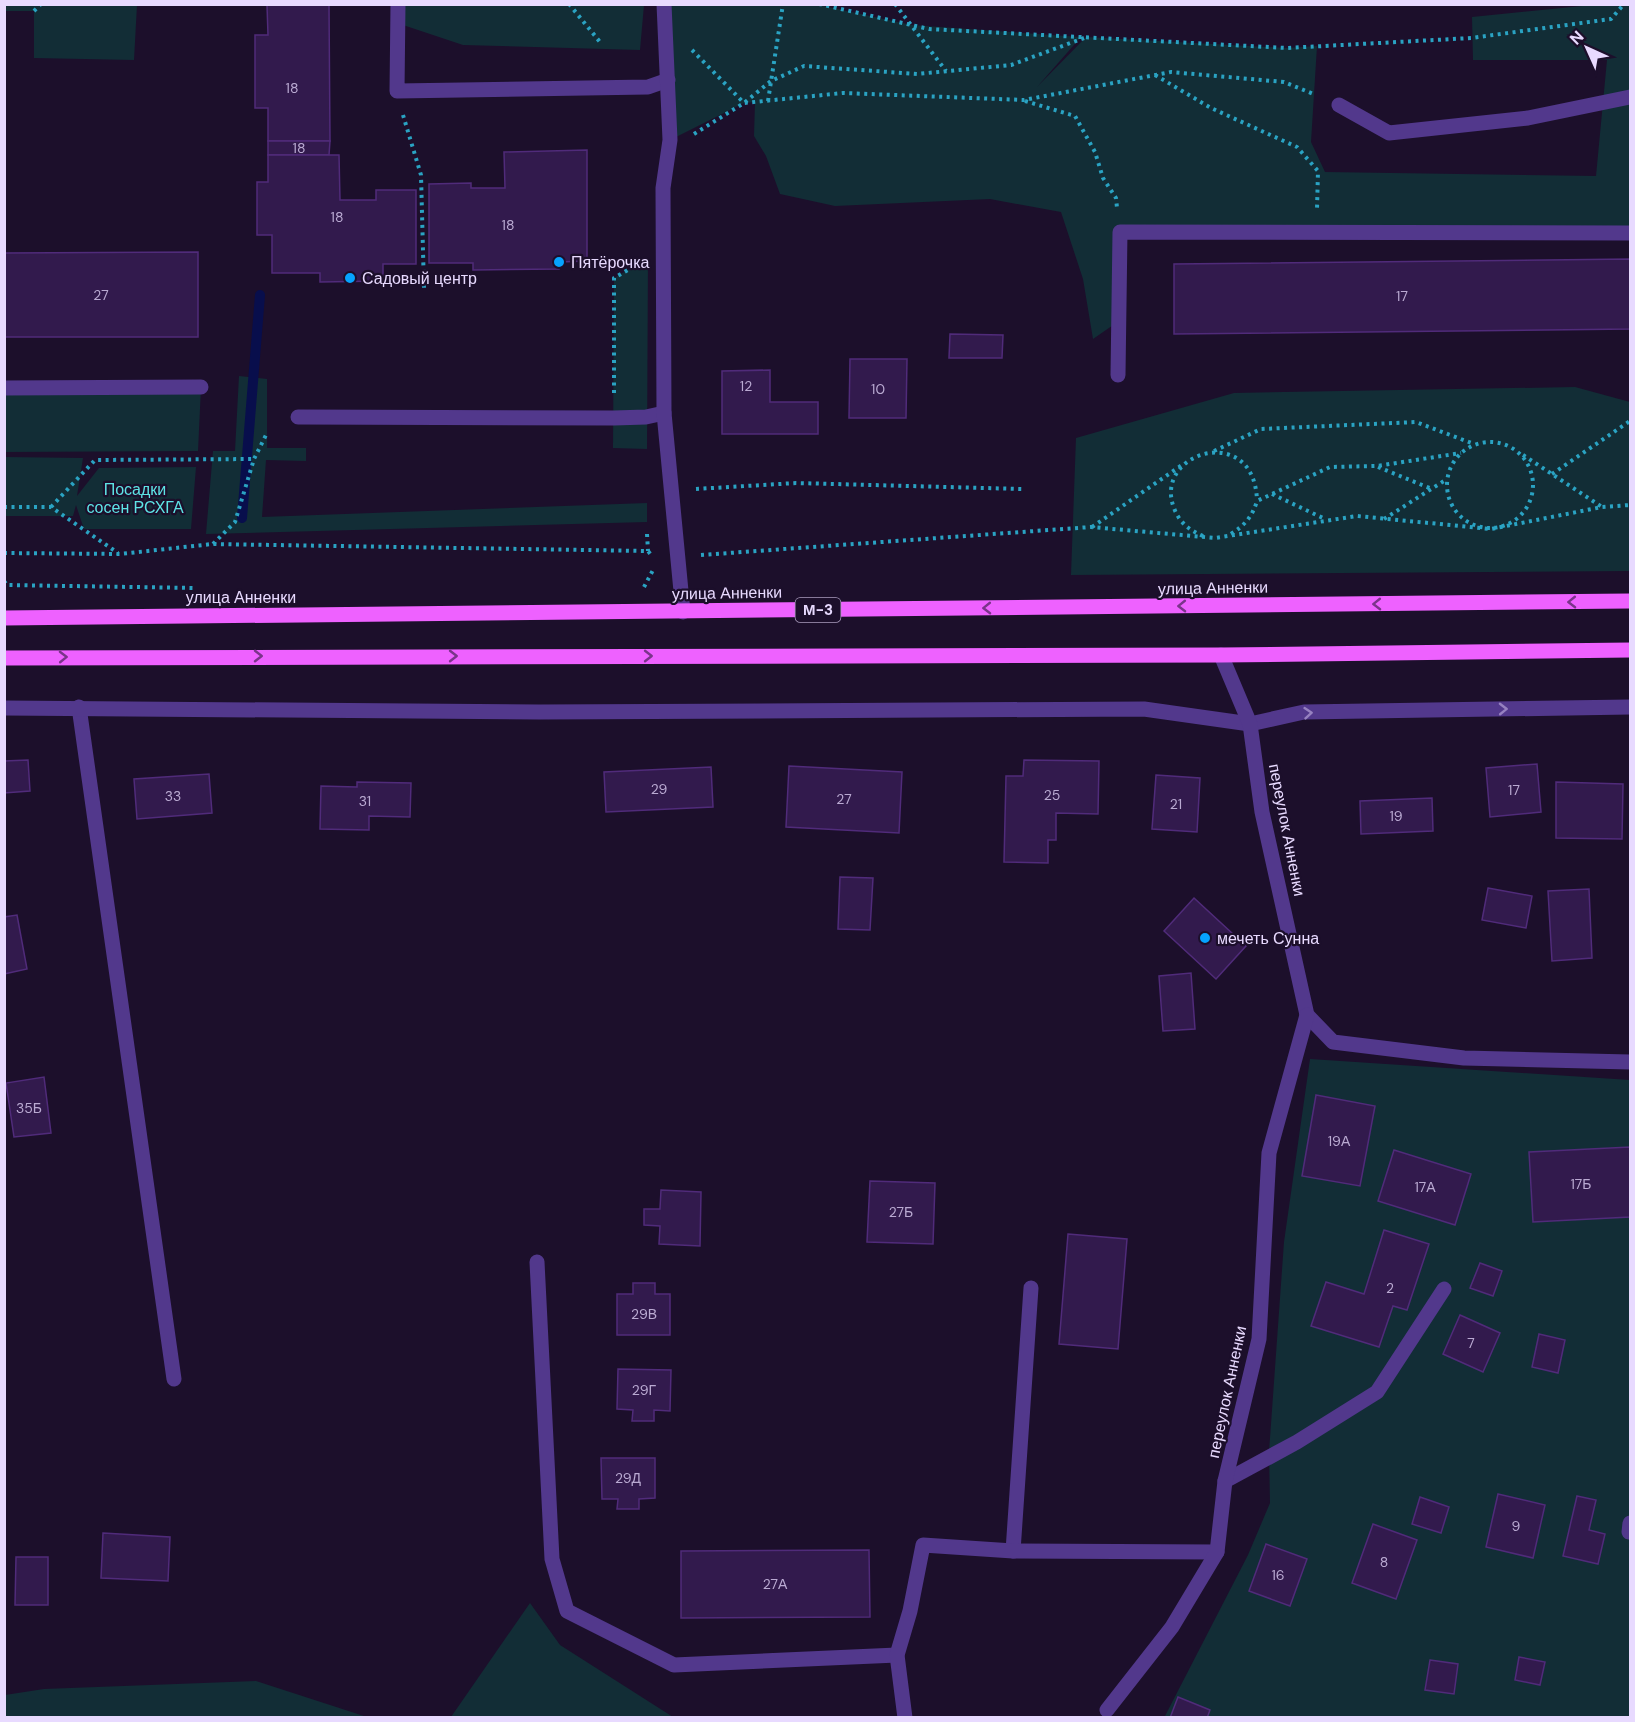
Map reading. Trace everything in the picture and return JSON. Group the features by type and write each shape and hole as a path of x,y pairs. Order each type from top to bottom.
{"main road":[{"name":"улица Анненки","path":"4,618 1630,601"},
{"path":"4,658 1221,655 1630,650"}],"street":[{"path":"398,4 396,91 648,87 668,80"},
{"path":"664,4 670,140 663,188 663,413 670,491 680,561 683,612"},
{"path":"1339,105 1389,134 1528,118 1630,97"},
{"path":"1118,375 1120,232 1316,230 1630,233"},
{"path":"4,388 201,387"},
{"path":"298,417 614,418 646,417 663,413"},
{"name":"переулок Анненки","path":"1105,1715 1172,1627 1217,1552 1225,1481 1259,1339 1269,1153 1307,1015 1262,812 1250,724 1221,655"},
{"path":"4,708 539,712 1144,709 1250,724 1305,712 1630,706"},
{"path":"79,707 174,1379"},
{"path":"1307,1015 1333,1042 1464,1058 1630,1062"},
{"path":"537,1262 552,1559 567,1611 674,1665 897,1655"},
{"path":"1013,1551 1031,1288"},
{"path":"1225,1481 1297,1442 1377,1392 1444,1289"},
{"path":"905,1718 897,1655 910,1611 923,1545 1013,1551 1217,1552"}],"path":[{"path":"34,11 41,4"},
{"path":"569,4 600,42"},
{"path":"768,100 783,4"},
{"path":"819,4 929,29 1287,48 1472,38 1611,19 1624,4"},
{"path":"895,4 946,71"},
{"path":"665,22 744,103"},
{"path":"670,140 693,134 744,103 771,81 804,66 917,74 1011,65 1086,37"},
{"path":"744,103 843,93 1024,100 1171,72 1284,82 1339,105"},
{"path":"1155,75 1211,108 1297,147 1318,171 1316,230"},
{"path":"396,91 421,175 424,289"},
{"path":"1024,100 1075,116 1095,152 1103,178 1116,198 1120,232"},
{"path":"614,418 614,278 639,263"},
{"path":"1552,474 1630,421"},
{"path":"1091,527 1199,454 1213,451 1261,429 1416,422 1474,445"},
{"path":"212,544 222,537 235,522 254,459 267,433"},
{"path":"1517,451 1527,462 1533,477 1533,492 1528,506 1519,518 1506,526 1491,529 1476,526 1463,519 1453,508 1448,494 1447,479 1452,465 1461,453 1474,445 1489,442 1504,444 1517,451 1602,507"},
{"path":"1186,462 1177,474 1172,488 1172,503 1178,517 1187,528 1201,535 1215,538 1230,534 1243,527 1252,515 1257,501 1257,486 1251,471 1241,460 1228,453 1213,451"},
{"path":"1257,501 1330,467 1377,466 1461,453"},
{"path":"51,507 95,460 254,459"},
{"path":"1377,466 1432,489"},
{"path":"1383,519 1447,479"},
{"path":"670,491 796,483 1022,489"},
{"path":"1272,494 1327,520"},
{"path":"4,553 120,554 212,544 648,551 657,561 680,561 705,554 1091,527 1215,538 1357,516 1491,529 1602,507 1630,505"},
{"path":"4,507 51,507 120,554"}],"green space":[{"path":"4,5 137,5 134,60 34,58 34,11 5,11"},
{"path":"402,5 644,5 640,50 463,45 403,25"},
{"path":"664,5 819,5 912,25 1081,37 1037,87 1086,37 1287,48 1317,46 1311,142 1325,172 1596,176 1607,60 1473,60 1472,17 1592,5 1630,5 1630,233 1120,232 1119,321 1093,339 1083,279 1061,212 990,199 835,206 780,194 766,156 754,136 755,102 744,103 670,140"},
{"path":"648,258 647,449 613,448 614,278"},
{"path":"239,376 267,379 267,448 306,448 306,461 266,460 262,517 647,503 647,522 206,534 213,451 235,451"},
{"path":"201,387 198,451 5,452 4,388"},
{"path":"1575,387 1630,402 1630,571 1071,575 1076,438 1234,393"},
{"name":"Посадки сосен РСХГА","path":"5,457 83,458 77,496 99,468 196,467 191,529 84,529 76,505 73,516 5,516"},
{"path":"1310,1059 1630,1080 1630,1717 1164,1718 1248,1555 1270,1503 1269,1452 1284,1242"},
{"path":"530,1603 560,1645 673,1717 451,1717"},
{"path":"256,1681 367,1717 5,1717 5,1695 44,1689"}],"building":[{"path":"267,5 329,5 330,141 268,141 268,108 255,108 255,35 268,35"},
{"path":"268,141 330,141 329,155 268,155"},
{"path":"587,150 587,261 559,262 559,269 473,270 473,263 429,263 429,184 471,183 471,188 505,188 504,152"},
{"path":"268,155 339,155 340,200 376,200 376,190 416,190 416,264 383,264 383,281 320,282 320,273 272,273 272,235 257,235 257,182 268,182"},
{"path":"198,252 198,337 4,337 4,253"},
{"path":"1630,259 1630,329 1174,334 1174,264"},
{"path":"950,334 1003,335 1002,358 949,358"},
{"path":"850,359 907,359 906,418 849,418"},
{"path":"770,370 770,402 818,402 818,434 722,434 722,371"},
{"path":"28,760 30,791 4,793 4,761"},
{"path":"1024,760 1099,761 1098,814 1056,813 1056,840 1048,840 1048,863 1004,862 1006,776 1023,776"},
{"path":"1537,764 1541,812 1490,817 1486,768"},
{"path":"789,766 902,772 899,833 786,827"},
{"path":"711,767 713,807 606,812 604,772"},
{"path":"209,774 212,813 137,819 134,779"},
{"path":"1156,775 1200,778 1197,832 1152,829"},
{"path":"357,782 411,783 410,817 369,816 369,830 320,829 321,786 357,787"},
{"path":"1556,782 1623,784 1622,839 1556,838"},
{"path":"1432,798 1433,831 1361,834 1360,801"},
{"path":"840,877 873,878 870,930 838,929"},
{"path":"1488,888 1532,896 1526,928 1482,920"},
{"path":"1589,889 1592,958 1552,961 1548,891"},
{"name":"мечеть Сунна","path":"1194,898 1246,946 1216,979 1164,931"},
{"path":"17,915 27,969 4,974 4,917"},
{"path":"1191,973 1195,1029 1163,1031 1159,976"},
{"path":"44,1077 51,1133 14,1137 6,1083"},
{"path":"1316,1095 1375,1106 1360,1186 1302,1176"},
{"path":"1630,1147 1630,1217 1533,1222 1529,1152"},
{"path":"1394,1150 1471,1174 1455,1225 1378,1201"},
{"path":"870,1181 935,1183 933,1244 867,1242"},
{"path":"661,1190 701,1192 700,1246 659,1244 660,1226 644,1225 644,1209 660,1209"},
{"path":"1384,1230 1429,1244 1407,1310 1393,1306 1379,1347 1311,1326 1326,1282 1364,1294"},
{"path":"1068,1234 1127,1239 1118,1349 1059,1344"},
{"path":"1480,1263 1502,1271 1493,1296 1470,1288"},
{"path":"633,1283 655,1283 655,1294 670,1294 670,1335 617,1335 617,1294 633,1294"},
{"path":"1460,1315 1500,1333 1483,1372 1443,1354"},
{"path":"1539,1334 1565,1340 1558,1373 1532,1367"},
{"path":"618,1369 671,1370 670,1411 654,1410 654,1421 632,1421 633,1410 617,1409"},
{"path":"601,1458 655,1458 655,1498 639,1499 639,1509 617,1509 618,1499 602,1499"},
{"path":"1498,1494 1545,1505 1533,1558 1486,1547"},
{"path":"1577,1496 1596,1500 1589,1530 1605,1534 1598,1564 1563,1556"},
{"path":"1420,1497 1449,1507 1441,1533 1412,1524"},
{"path":"1373,1524 1417,1540 1396,1599 1352,1583"},
{"path":"103,1533 170,1537 168,1581 101,1578"},
{"path":"1266,1544 1307,1559 1290,1606 1249,1591"},
{"path":"869,1550 870,1617 681,1618 681,1551"},
{"path":"16,1557 48,1557 48,1605 15,1605"},
{"path":"1519,1657 1545,1662 1540,1685 1515,1680"},
{"path":"1430,1660 1458,1664 1454,1694 1425,1690"},
{"path":"1178,1697 1210,1710 1207,1718 1170,1718"}],"waterway":[{"path":"242,518 260,295"}],"place":[{"name":"Пятёрочка","path":"559,262"},
{"name":"Садовый центр","path":"350,278"},
{"name":"мечеть Сунна","path":"1205,938"}]}
